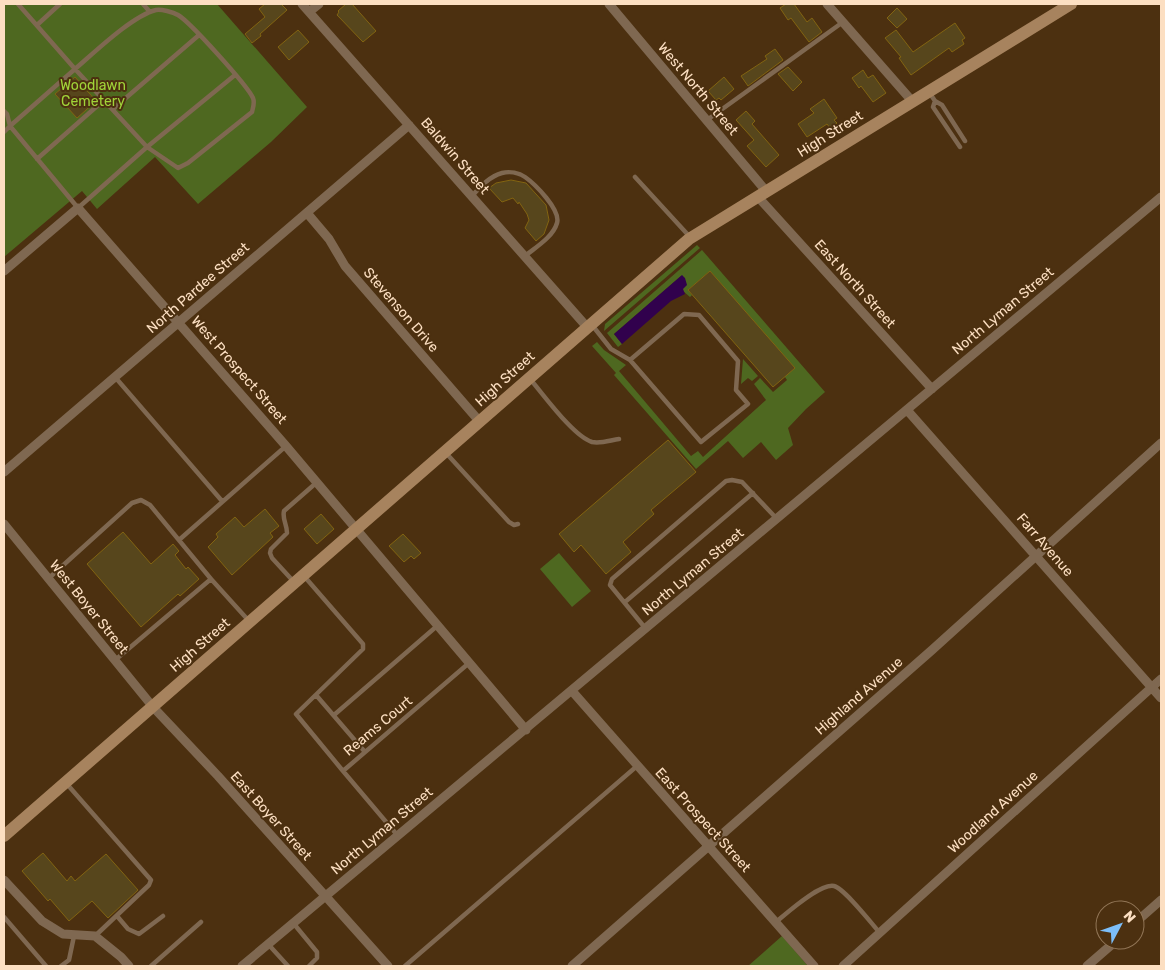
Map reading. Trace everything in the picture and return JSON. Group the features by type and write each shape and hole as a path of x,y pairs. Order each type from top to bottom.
{"main road":[{"name":"High Street","path":"4,836 691,238 912,101 932,96 1056,7 1070,4"}],"street":[{"name":"Baldwin Street","path":"302,4 589,326"},
{"path":"309,12 319,4"},
{"name":"West North Street","path":"609,4 707,120 762,194"},
{"path":"827,4 912,101"},
{"name":"North Pardee Street","path":"4,472 409,125"},
{"name":"East North Street","path":"762,194 932,389"},
{"name":"North Lyman Street","path":"247,965 268,944 325,896 526,730 1161,197"},
{"path":"4,272 78,208"},
{"name":"West Prospect Street","path":"78,208 356,529"},
{"name":"Stevenson Drive","path":"306,213 330,240 345,266 480,422"},
{"name":"Farr Avenue","path":"907,410 1161,698"},
{"name":"Highland Avenue","path":"572,966 1161,443"},
{"name":"West Boyer Street","path":"4,524 153,707"},
{"path":"356,529 526,730"},
{"name":"Woodland Avenue","path":"843,966 1161,679"},
{"name":"East Prospect Street","path":"572,691 814,966"},
{"name":"East Boyer Street","path":"153,707 388,966"},
{"path":"5,885 42,921 63,934 95,936 129,966"},
{"path":"1145,914 1161,900"},
{"path":"1087,966 1105,950"}],"lane":[{"path":"4,132 75,69 140,16 158,9 177,14 199,35 252,96 254,102 252,112 188,164 178,168 147,146 75,69 18,4"},
{"path":"37,25 60,4"},
{"path":"143,4 150,12"},
{"path":"707,120 843,22"},
{"path":"112,109 199,35"},
{"path":"4,111 10,126 78,208 147,146 234,75"},
{"path":"932,96 942,105 965,141"},
{"path":"932,96 933,108 960,147"},
{"path":"37,159 104,100"},
{"path":"472,196 493,177 503,172 513,172 524,176 535,186 556,211 558,220 555,228 547,237 525,256"},
{"path":"635,177 691,238"},
{"path":"589,326 611,349 630,360 701,442 748,404 736,390 738,361 699,315 684,314 630,360"},
{"path":"115,377 222,501"},
{"path":"529,378 580,435 592,442 619,439"},
{"path":"178,540 286,446"},
{"path":"445,452 509,522 514,525 518,524"},
{"path":"646,629 610,585 612,579 726,481 737,480 742,482 777,519"},
{"path":"316,483 284,511 283,517 287,532 271,549 270,553 272,558 299,579 363,644 363,649 296,714 343,771"},
{"path":"625,602 753,493"},
{"path":"48,579 132,503 141,500 150,505 249,622"},
{"path":"114,660 211,578"},
{"path":"334,715 438,626"},
{"name":"Reams Court","path":"398,836 343,771 469,663"},
{"path":"316,695 365,752"},
{"path":"405,966 637,766"},
{"path":"65,782 147,874 150,880 149,885 95,936"},
{"path":"776,922 825,887 835,886 844,892 880,933"},
{"path":"117,916 128,929 140,934 163,916"},
{"path":"4,917 46,966"},
{"path":"151,966 200,922"},
{"path":"293,923 317,952 317,958 309,966"},
{"path":"61,966 69,960 74,936"},
{"path":"268,944 288,966"}],"green space":[{"name":"Woodlawn Cemetery","path":"4,4 217,4 307,107 271,142 198,204 155,157 97,209 82,191 4,257"},
{"path":"697,245 700,248 604,331 605,324"},
{"path":"702,250 825,392 788,428 793,445 776,460 761,442 743,458 728,441 696,469 614,375 616,373 592,346 597,342 604,350 626,365 619,371 691,456 698,451 703,457 766,400 754,384 760,378 773,392 787,380 722,285 710,271 688,290 692,295 690,297 683,291 681,276 614,334 622,344 618,347 607,333"},
{"path":"743,359 758,376 752,381 748,378 741,384"},
{"path":"559,553 591,591 572,607 540,569"},
{"path":"782,936 808,966 748,966"}],"shaded area":[{"path":"682,275 687,285 683,289 685,294 671,301 622,344 614,334"}],"building":[{"path":"265,4 281,4 287,10 252,43 245,34 265,17 259,9"},
{"path":"346,4 352,4 376,31 363,42 337,15 338,11"},
{"path":"786,4 794,4 807,22 812,18 822,32 809,42 791,18 788,20 780,8"},
{"path":"897,8 907,19 897,28 887,18"},
{"path":"955,23 965,38 962,40 964,44 952,52 949,48 911,75 899,58 901,57 885,38 896,30 913,52"},
{"path":"298,30 309,42 289,60 278,47"},
{"path":"775,49 783,60 748,86 741,76 767,59 765,56"},
{"path":"788,67 802,82 793,91 778,74"},
{"path":"863,70 868,78 873,75 886,93 873,102 861,86 859,88 852,78"},
{"path":"75,77 96,101 77,118 55,94"},
{"path":"724,77 734,89 721,100 719,98 716,100 708,91"},
{"path":"824,99 837,118 834,120 837,123 830,128 827,124 807,137 798,124 814,113 810,109"},
{"path":"746,111 755,121 752,124 779,155 766,167 747,146 754,140 736,120"},
{"path":"511,180 526,183 546,205 549,220 544,234 536,241 525,228 529,220 519,202 518,204 513,198 502,202 489,188 496,183"},
{"path":"710,271 795,368 773,387 688,290"},
{"path":"668,440 696,472 651,510 654,514 623,542 631,552 606,574 581,545 574,552 559,534"},
{"path":"265,509 279,526 270,533 273,537 232,575 208,547 218,537 216,534 235,517 244,527"},
{"path":"321,514 334,529 317,544 304,529"},
{"path":"123,532 151,564 173,544 179,551 175,555 186,569 188,567 199,579 180,596 178,594 141,627 87,564"},
{"path":"403,534 421,553 414,559 411,556 404,562 389,546"},
{"path":"43,853 67,881 71,876 75,881 106,854 138,890 108,918 92,901 69,921 50,899 48,901 22,871"}]}
